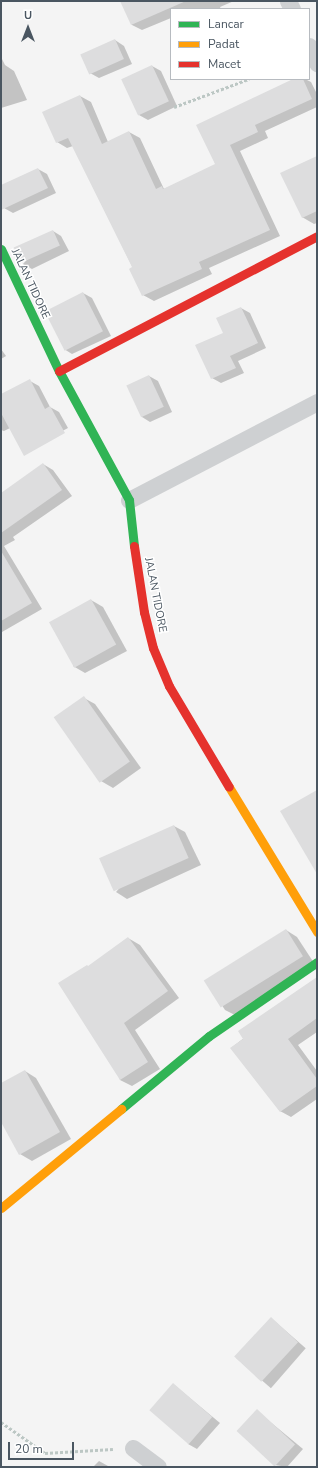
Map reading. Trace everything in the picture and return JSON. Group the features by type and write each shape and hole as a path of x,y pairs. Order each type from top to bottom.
{"street":[{"path":"310,48 317,63"},
{"path":"58,371 317,236"},
{"name":"JALAN TIDORE","path":"1,249 58,371 130,500 136,568 144,612 152,648 169,686 317,932"},
{"path":"130,500 317,402"},
{"path":"1,1208 209,1036 317,962"},
{"path":"133,1448 158,1467"}],"path":[{"path":"174,107 246,80"},
{"path":"1,1422 45,1453 133,1448"}],"building":[{"path":"120,1 186,1 131,25"},
{"path":"115,39 124,59 89,75 80,54"},
{"path":"152,65 169,101 138,116 121,79"},
{"path":"291,80 303,80 312,99 255,125 258,132 230,145 270,230 199,262 202,269 142,296 129,269 132,267 68,138 56,143 42,112 80,95 102,144 129,131 156,189 162,186 163,189 215,164 196,125"},
{"path":"317,156 317,211 302,218 280,173"},
{"path":"38,168 48,188 1,210 1,185"},
{"path":"53,230 60,246 21,263 14,247"},
{"path":"83,292 103,331 65,351 45,312"},
{"path":"241,307 258,343 230,356 236,368 211,379 195,345 223,333 216,318"},
{"path":"149,375 164,407 141,417 126,386"},
{"path":"30,379 45,409 50,406 65,433 24,456 1,413 1,394"},
{"path":"43,463 62,490 1,533 1,493"},
{"path":"1,551 32,603 1,621"},
{"path":"91,599 116,644 74,668 49,622"},
{"path":"84,696 130,762 100,783 54,717"},
{"path":"317,790 317,874 280,811"},
{"path":"174,825 189,858 114,891 99,858"},
{"path":"286,929 303,956 221,1008 204,980"},
{"path":"128,937 168,991 124,1023 148,1062 120,1080 58,983 87,965 88,966"},
{"path":"317,977 317,1018 288,1039 317,1079 317,1086 280,1112 230,1048 243,1039 238,1031"},
{"path":"25,1070 60,1132 19,1155 1,1122 1,1083"},
{"path":"271,1317 298,1342 261,1382 234,1356"},
{"path":"173,1383 212,1417 189,1444 149,1410"},
{"path":"257,1409 295,1444 275,1466 237,1431"}],"traffic: fast":[{"path":"1,249 59,371 129,500 134,546"},
{"path":"121,1109 209,1036 317,962"}],"traffic: slow":[{"path":"229,787 317,932"},
{"path":"1,1208 121,1109"}],"traffic: jam":[{"path":"59,371 317,236"},
{"path":"134,546 144,612 153,648 169,686 229,787"}]}
